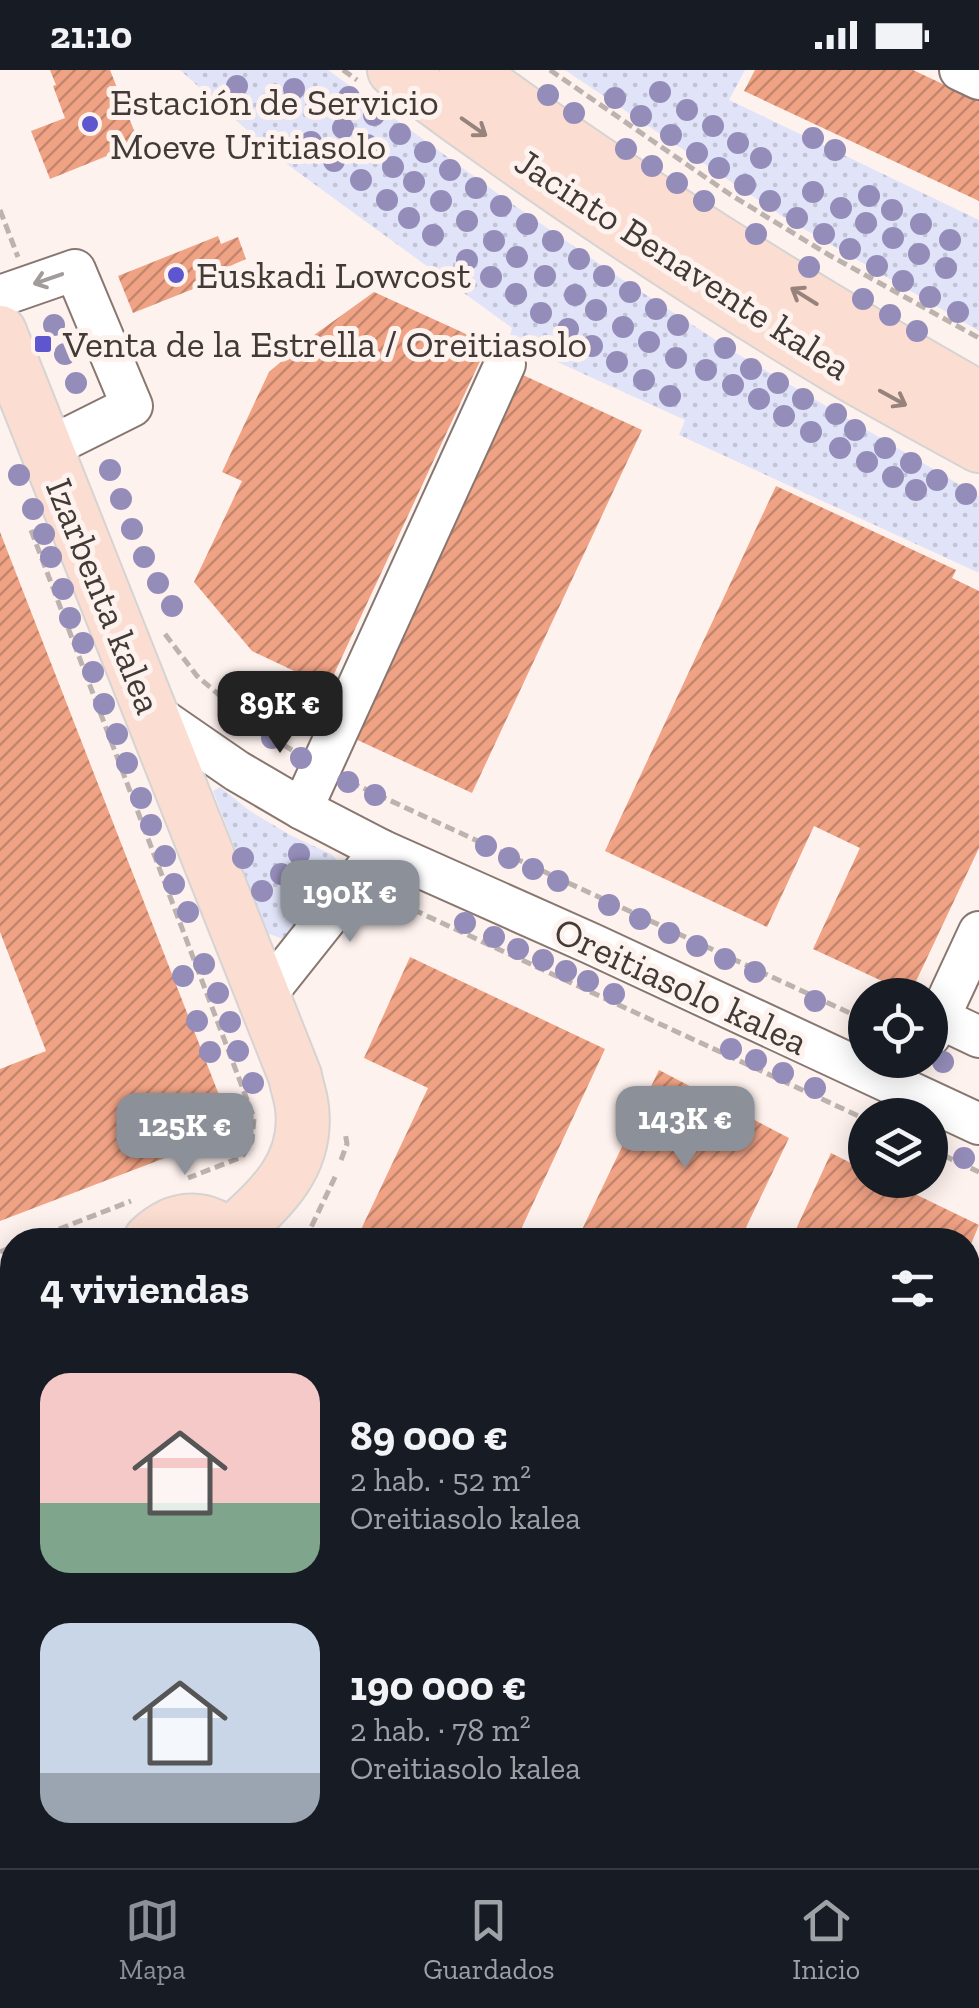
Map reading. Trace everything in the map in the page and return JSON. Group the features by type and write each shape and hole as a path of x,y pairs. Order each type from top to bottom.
{"main road":[{"name":"Jacinto Benavente kalea","path":"394,70 586,206 725,297 979,446"},
{"name":"Jacinto Benavente kalea","path":"466,70 752,263 979,398"},
{"name":"Izarbenta kalea","path":"0,332 295,1076 302,1132 293,1163 274,1196 241,1228"},
{"path":"143,1219 164,1227 186,1220 210,1223 217,1228"}],"street":[{"path":"960,70 979,79"},
{"path":"0,296 75,270 132,406 46,449"},
{"path":"302,810 505,364"},
{"name":"Oreitiasolo kalea","path":"150,711 236,771 381,850 592,944 848,1049"},
{"path":"264,997 381,850"},
{"path":"948,997 979,932"},
{"path":"948,1030 979,1037"},
{"name":"Oreitiasolo kalea","path":"916,1078 979,1124"}],"path":[{"path":"550,70 731,195 979,338"},
{"path":"30,527 254,1118 252,1141 242,1157 189,1178"},
{"path":"373,891 848,1111"},
{"path":"311,1228 347,1144 344,1127"},
{"path":"948,1157 979,1172"},
{"path":"95,1228 143,1219"}],"green space":[{"path":"180,70 328,70 620,278 736,353 979,496 979,573 679,435 685,420 509,340 512,328 277,157"},
{"path":"565,70 745,70 729,100 979,220 979,331 782,216"},
{"path":"220,787 250,811 339,862 341,875 298,932 283,939 267,933 213,791"}],"building":[{"name":"Estación de Servicio Moeve Uritiasolo","path":"50,70 110,70 139,143 50,179 31,131 65,118"},
{"path":"755,70 913,70 979,101 979,201 744,91"},
{"name":"Euskadi Lowcost","path":"218,236 221,244 238,237 246,259 230,266 233,273 133,313 118,276"},
{"path":"374,292 488,344 328,687 252,651 194,582 242,481 222,472 269,372"},
{"path":"523,375 642,430 472,793 351,737"},
{"path":"776,486 956,570 952,578 979,591 979,848 918,978 876,978 813,949 860,848 814,826 767,927 605,851"},
{"path":"0,532 227,1122 212,1140 0,1221 0,1069 46,1051 0,932"},
{"path":"410,957 605,1049 522,1228 362,1228 428,1088 364,1058"},
{"path":"659,1070 789,1138 746,1228 583,1228"},
{"path":"831,1153 848,1162 848,1198 923,1198 979,1225 797,1228"}],"place":[{"name":"Estación de Servicio Moeve Uritiasolo","path":"90,124"},
{"name":"Euskadi Lowcost","path":"176,275"},
{"name":"Venta de la Estrella / Oreitiasolo","path":"43,344"}]}
